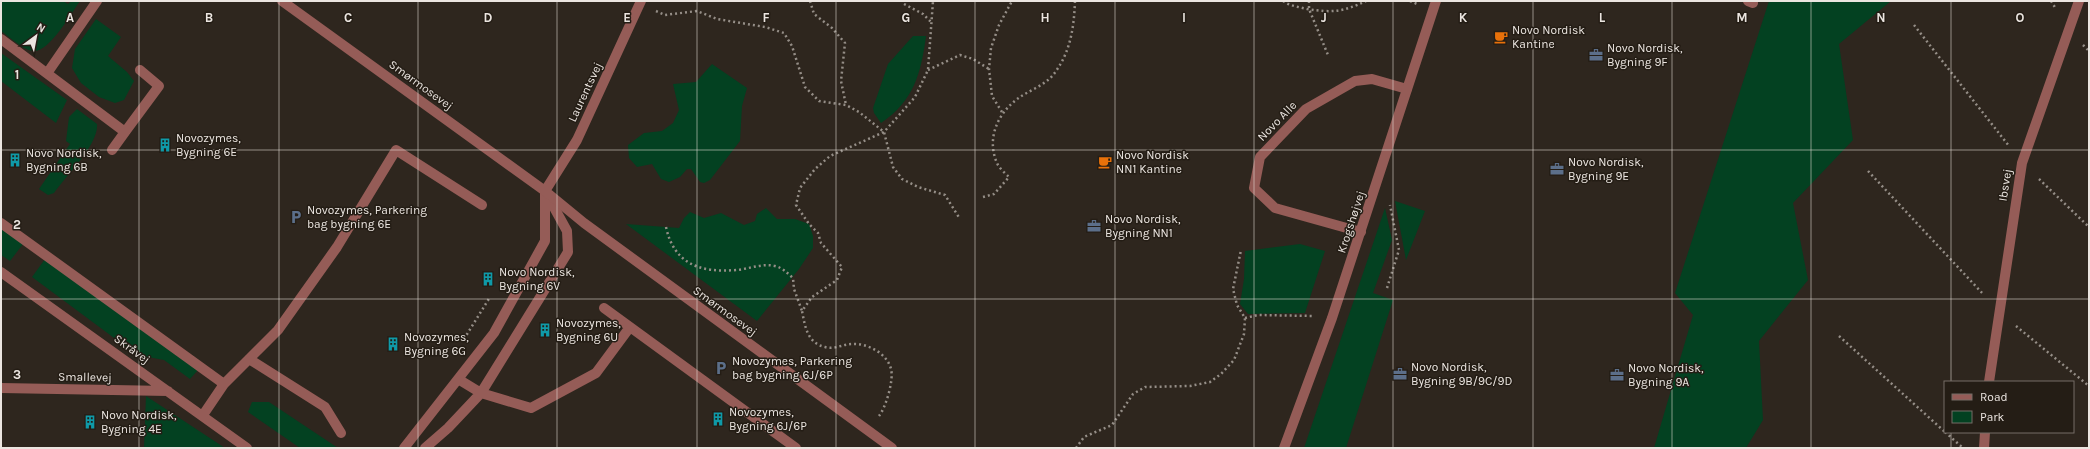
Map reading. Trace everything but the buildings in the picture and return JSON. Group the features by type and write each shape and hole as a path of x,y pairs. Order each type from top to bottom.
{"street":[{"path":"48,72 97,1"},
{"name":"Smørmosevej","path":"282,1 546,191 590,227 892,448"},
{"name":"Krogshøjvej","path":"1284,448 1332,318 1436,1"},
{"path":"1748,1 1753,3 1753,1"},
{"name":"Ibsvej","path":"1989,381 1998,310 2022,163 2079,1"},
{"name":"Laurentsvej","path":"546,191 577,140 640,3"},
{"path":"1,39 48,72 125,132"},
{"path":"112,150 159,86 140,70"},
{"name":"Novo Alle","path":"1361,232 1275,208 1254,188 1260,157 1306,109 1355,81 1372,79 1408,88"},
{"path":"203,416 224,384 278,330 337,247 396,150 482,205"},
{"path":"404,448 494,332 545,241 546,191"},
{"name":"Smørmosevej","path":"425,448 448,428 481,394 568,252 567,231 546,191"},
{"path":"1,223 224,384"},
{"name":"Skråvej","path":"1,272 247,448"},
{"path":"604,308 796,448"},
{"path":"458,379 481,394 531,408 596,373 630,327"},
{"path":"249,359 325,407 341,433"},
{"name":"Smallevej","path":"1,388 168,391"},
{"path":"1985,433 1985,448"}],"path":[{"path":"810,1 814,14 832,28 845,43 841,81 846,105"},
{"path":"802,311 812,297 837,280 842,267 821,243 818,233 809,224 796,205 800,188 815,169 830,156 884,132 915,97 928,70 933,1"},
{"path":"1002,112 992,96 989,69 992,48 999,25 1012,1"},
{"path":"983,197 994,194 1009,177 997,164 992,144 994,131 1002,112 1019,98 1040,86 1056,72 1067,52 1072,36 1075,1"},
{"path":"1283,1 1298,7 1325,12 1339,11 1366,1"},
{"path":"1309,1 1309,9 1328,56"},
{"path":"640,3 665,14 697,11 717,19 765,27 784,33 792,46 806,87 819,101 846,105 860,112 884,132 893,167 902,179 918,188 945,195 960,219"},
{"path":"904,4 923,14 932,24"},
{"path":"1914,25 2022,163 2089,227"},
{"path":"928,70 960,55 973,59 989,69"},
{"path":"1868,171 1998,310 2089,386"},
{"path":"1378,178 1389,202 1399,250 1387,288"},
{"path":"666,227 675,251 685,261 698,268 736,270 765,265 783,269 793,278 794,289 810,339 825,347 837,347 852,344 868,346 882,354 891,369 889,388 884,409 869,431"},
{"path":"1076,448 1084,437 1112,425 1133,394 1145,386 1190,386 1210,382 1221,374 1234,360 1244,334 1245,318 1237,305 1232,289 1241,250"},
{"path":"460,344 493,293"},
{"path":"1245,318 1265,315 1332,318"},
{"path":"1839,336 1944,431"},
{"path":"1946,433 1963,448"}],"green space":[{"path":"1,1 63,1 68,4 71,1 80,1 52,40 39,50 32,51 20,45 1,31"},
{"path":"1769,1 1891,1 1839,44 1853,140 1793,203 1808,280 1759,341 1763,420 1746,448 1654,448 1693,315 1675,293"},
{"path":"96,19 121,37 108,56 127,72 134,81 124,100 115,103 99,97 81,83 72,68 75,49"},
{"path":"913,36 926,36 922,62 914,85 901,105 881,123 874,113 873,108 888,64"},
{"path":"1,53 67,100 56,123 1,81"},
{"path":"712,64 747,88 742,106 740,141 710,180 704,183 700,182 691,169 687,169 680,177 669,182 661,179 652,164 637,167 629,158 628,145 644,133 662,131 673,123 679,110 673,84 696,82"},
{"path":"77,109 97,124 93,141 81,160 54,193 48,195 39,189 70,144 66,141 69,117"},
{"path":"1395,201 1425,211 1406,260"},
{"path":"766,208 777,219 795,219 809,224 813,236 813,248 799,269 757,321 626,224 679,228 684,218 690,212 704,218 721,213 744,225 755,221 757,214"},
{"path":"1385,208 1392,240 1373,293 1393,300 1346,448 1304,448"},
{"path":"1,228 23,244 10,261 1,255"},
{"path":"1300,244 1325,251 1305,313 1248,314 1240,304 1244,279 1245,251"},
{"path":"45,259 198,370 190,379 164,360 137,355 32,277"},
{"path":"146,396 225,448 144,448"},
{"path":"252,402 269,402 338,448 300,448 248,412"}],"place":[{"name":"Novo Nordisk Kantine","path":"1501,37"},
{"name":"Novo Nordisk, Bygning 9F","path":"1596,55"},
{"name":"Novozymes, Bygning 6E","path":"165,145"},
{"name":"Novo Nordisk, Bygning 6B","path":"15,160"},
{"name":"Novo Nordisk NN1 Kantine","path":"1105,162"},
{"name":"Novo Nordisk, Bygning 9E","path":"1557,169"},
{"name":"Novozymes, Parkering bag bygning 6E","path":"296,217"},
{"name":"Novo Nordisk, Bygning NN1","path":"1094,226"},
{"name":"Novo Nordisk, Bygning 6V","path":"488,279"},
{"name":"Novozymes, Bygning 6U","path":"545,330"},
{"name":"Novozymes, Bygning 6G","path":"393,344"},
{"name":"Novozymes, Parkering bag bygning 6J/6P","path":"721,368"},
{"name":"Novo Nordisk, Bygning 9B/9C/9D","path":"1400,374"},
{"name":"Novo Nordisk, Bygning 9A","path":"1617,375"},
{"name":"Novozymes, Bygning 6J/6P","path":"718,419"},
{"name":"Novo Nordisk, Bygning 4E","path":"90,422"}]}
